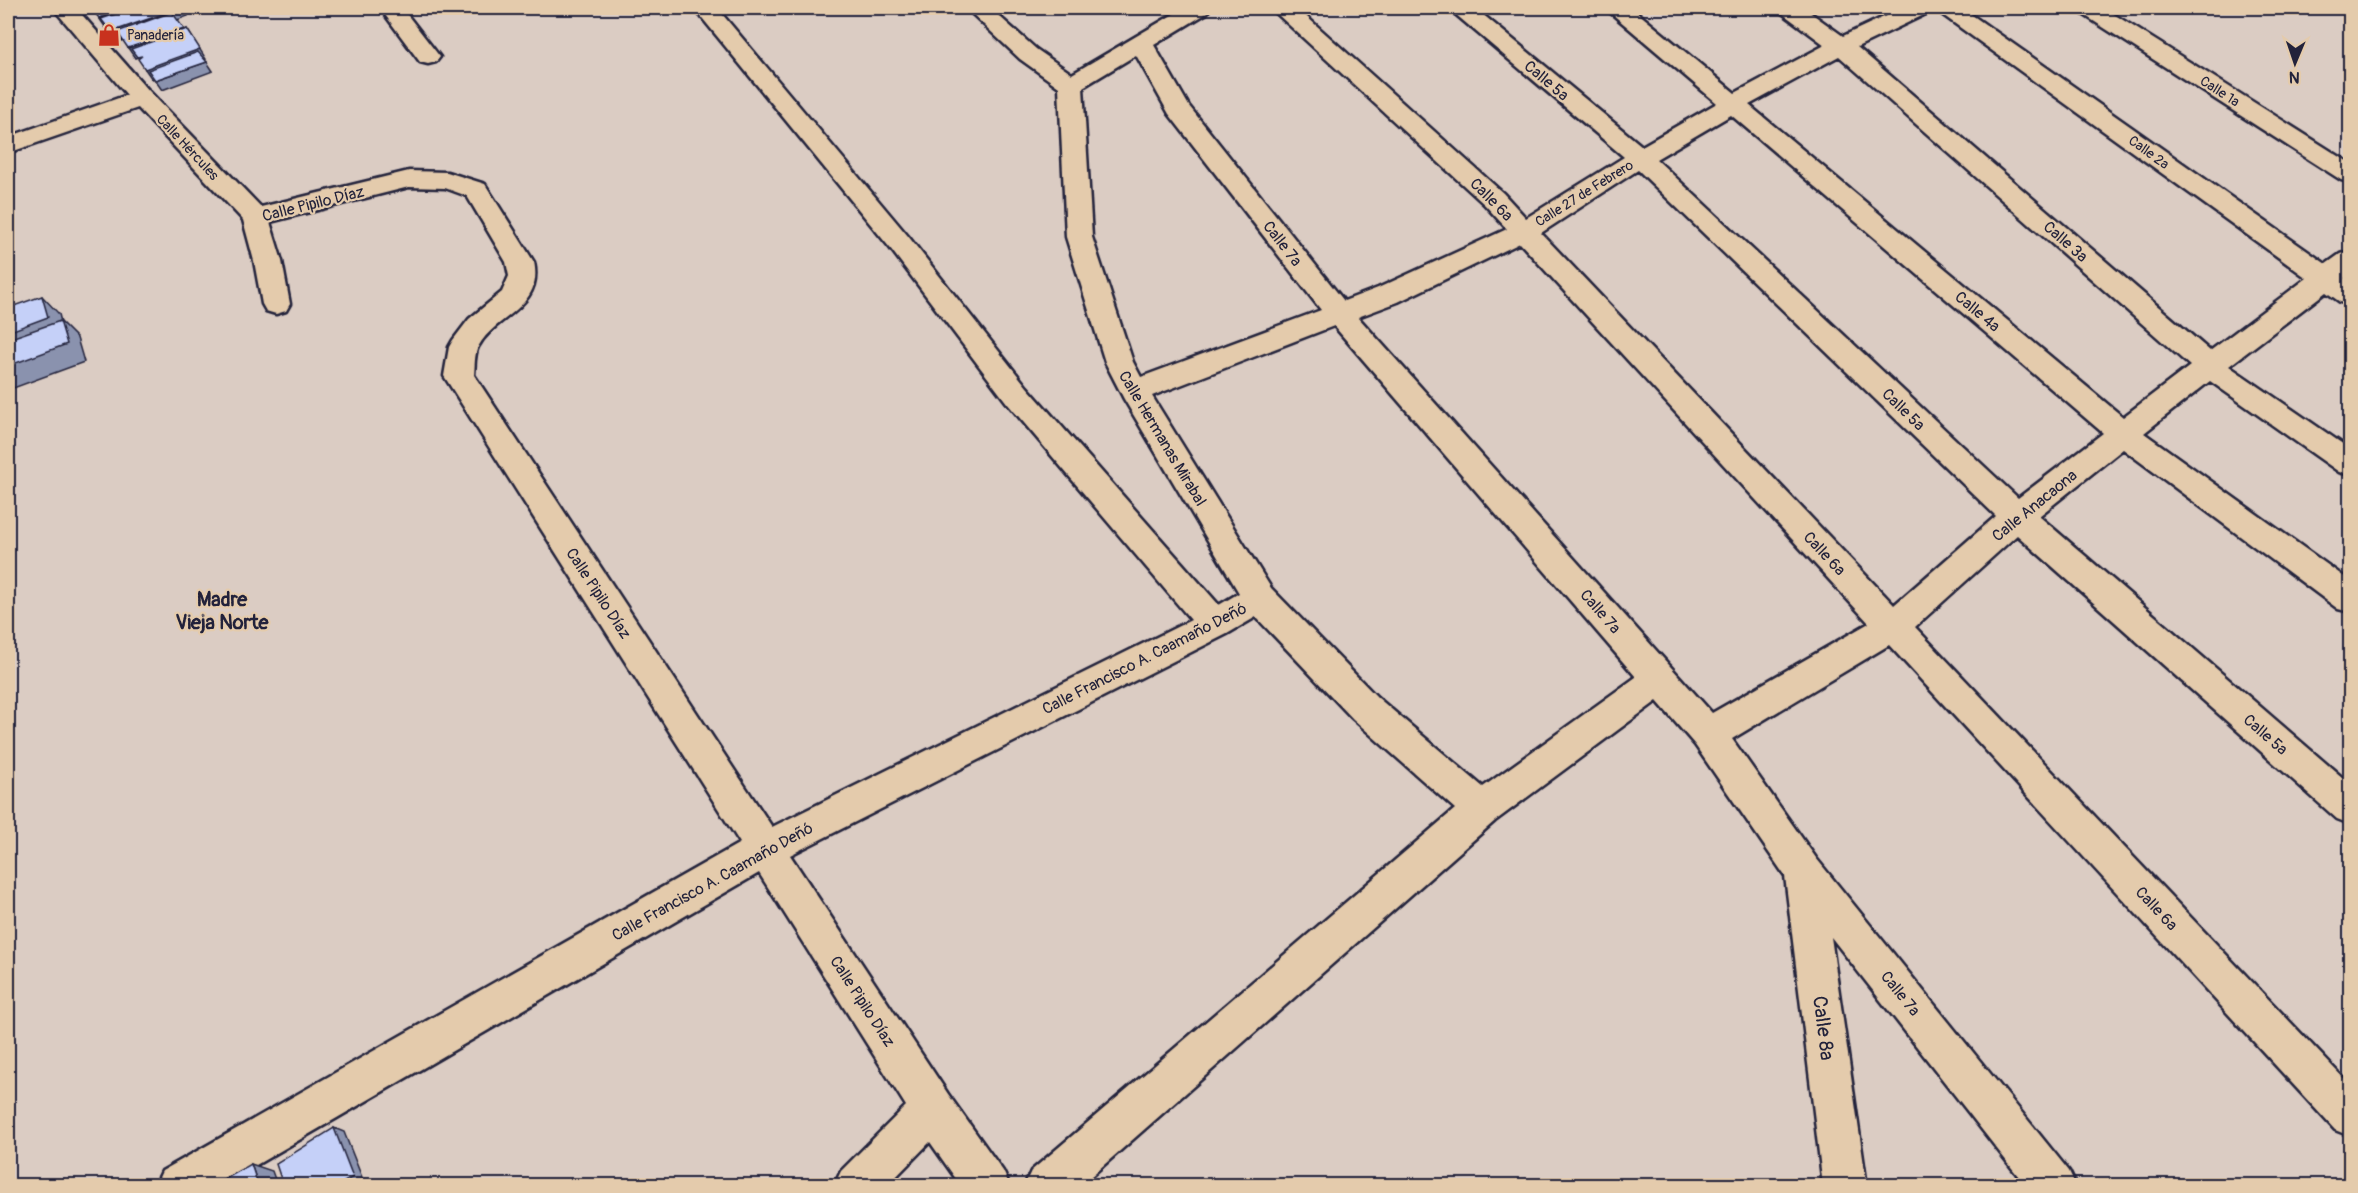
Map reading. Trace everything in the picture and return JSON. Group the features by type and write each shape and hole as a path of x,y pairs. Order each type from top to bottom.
{"street":[{"name":"Calle Hércules","path":"64,8 142,98 255,217 268,261 276,304"},
{"path":"391,8 428,57"},
{"path":"705,8 899,242 1017,395 1215,624"},
{"path":"976,8 1028,54 1071,84 1199,8"},
{"name":"Calle 6ª","path":"1284,8 1494,199 2350,1115"},
{"name":"Calle 5ª","path":"1462,8 1640,158 2017,516 2350,807"},
{"name":"Calle 4ª","path":"1619,8 2124,434 2350,599"},
{"name":"Calle 3ª","path":"1790,8 1841,46 2209,366 2350,464"},
{"name":"Calle 27 de Febrero","path":"1134,390 1388,296 1524,231 1640,158 1733,104 1841,46 1920,8"},
{"name":"Calle 2ª","path":"1948,8 2338,286"},
{"name":"Calle 1ª","path":"2089,8 2350,174"},
{"name":"Calle 7ª","path":"1142,43 1178,109 1339,314 1708,734 1803,871 2054,1185"},
{"name":"Calle Hermanas Mirabal","path":"1071,84 1079,237 1119,362 1134,390 1259,598 1365,708 1482,809"},
{"path":"8,145 142,98"},
{"name":"Calle Pipilo Díaz","path":"255,217 409,179 447,180 476,190 520,261 523,276 514,297 479,326 463,347 459,376 933,1109 988,1185"},
{"name":"Calle Anacaona","path":"1708,734 1893,626 2017,516 2209,366 2338,286 2350,260"},
{"name":"Calle Francisco A. Caamaño Deñó","path":"177,1185 765,849 1215,624 1259,598"},
{"path":"1046,1185 1482,809 1660,679"},
{"name":"Calle 8ª","path":"1803,871 1845,1185"},
{"path":"856,1185 933,1109"}],"building":[{"path":"91,8 129,8 99,18"},
{"path":"134,8 180,8 111,32 101,19"},
{"path":"172,12 184,29 128,48 117,32"},
{"path":"187,29 200,49 145,69 138,59 142,56 137,57 131,49"},
{"path":"198,52 207,62 155,80 148,70"},
{"path":"42,296 48,317 8,332 8,308"},
{"path":"60,321 67,344 8,366 8,339"},
{"path":"334,1128 353,1177 339,1185 283,1185 276,1164"},
{"path":"251,1164 258,1185 215,1185"}],"place":[{"name":"Panadería","path":"109,35"}],"district":[{"name":"Madre Vieja Norte","path":"222,610"}]}
